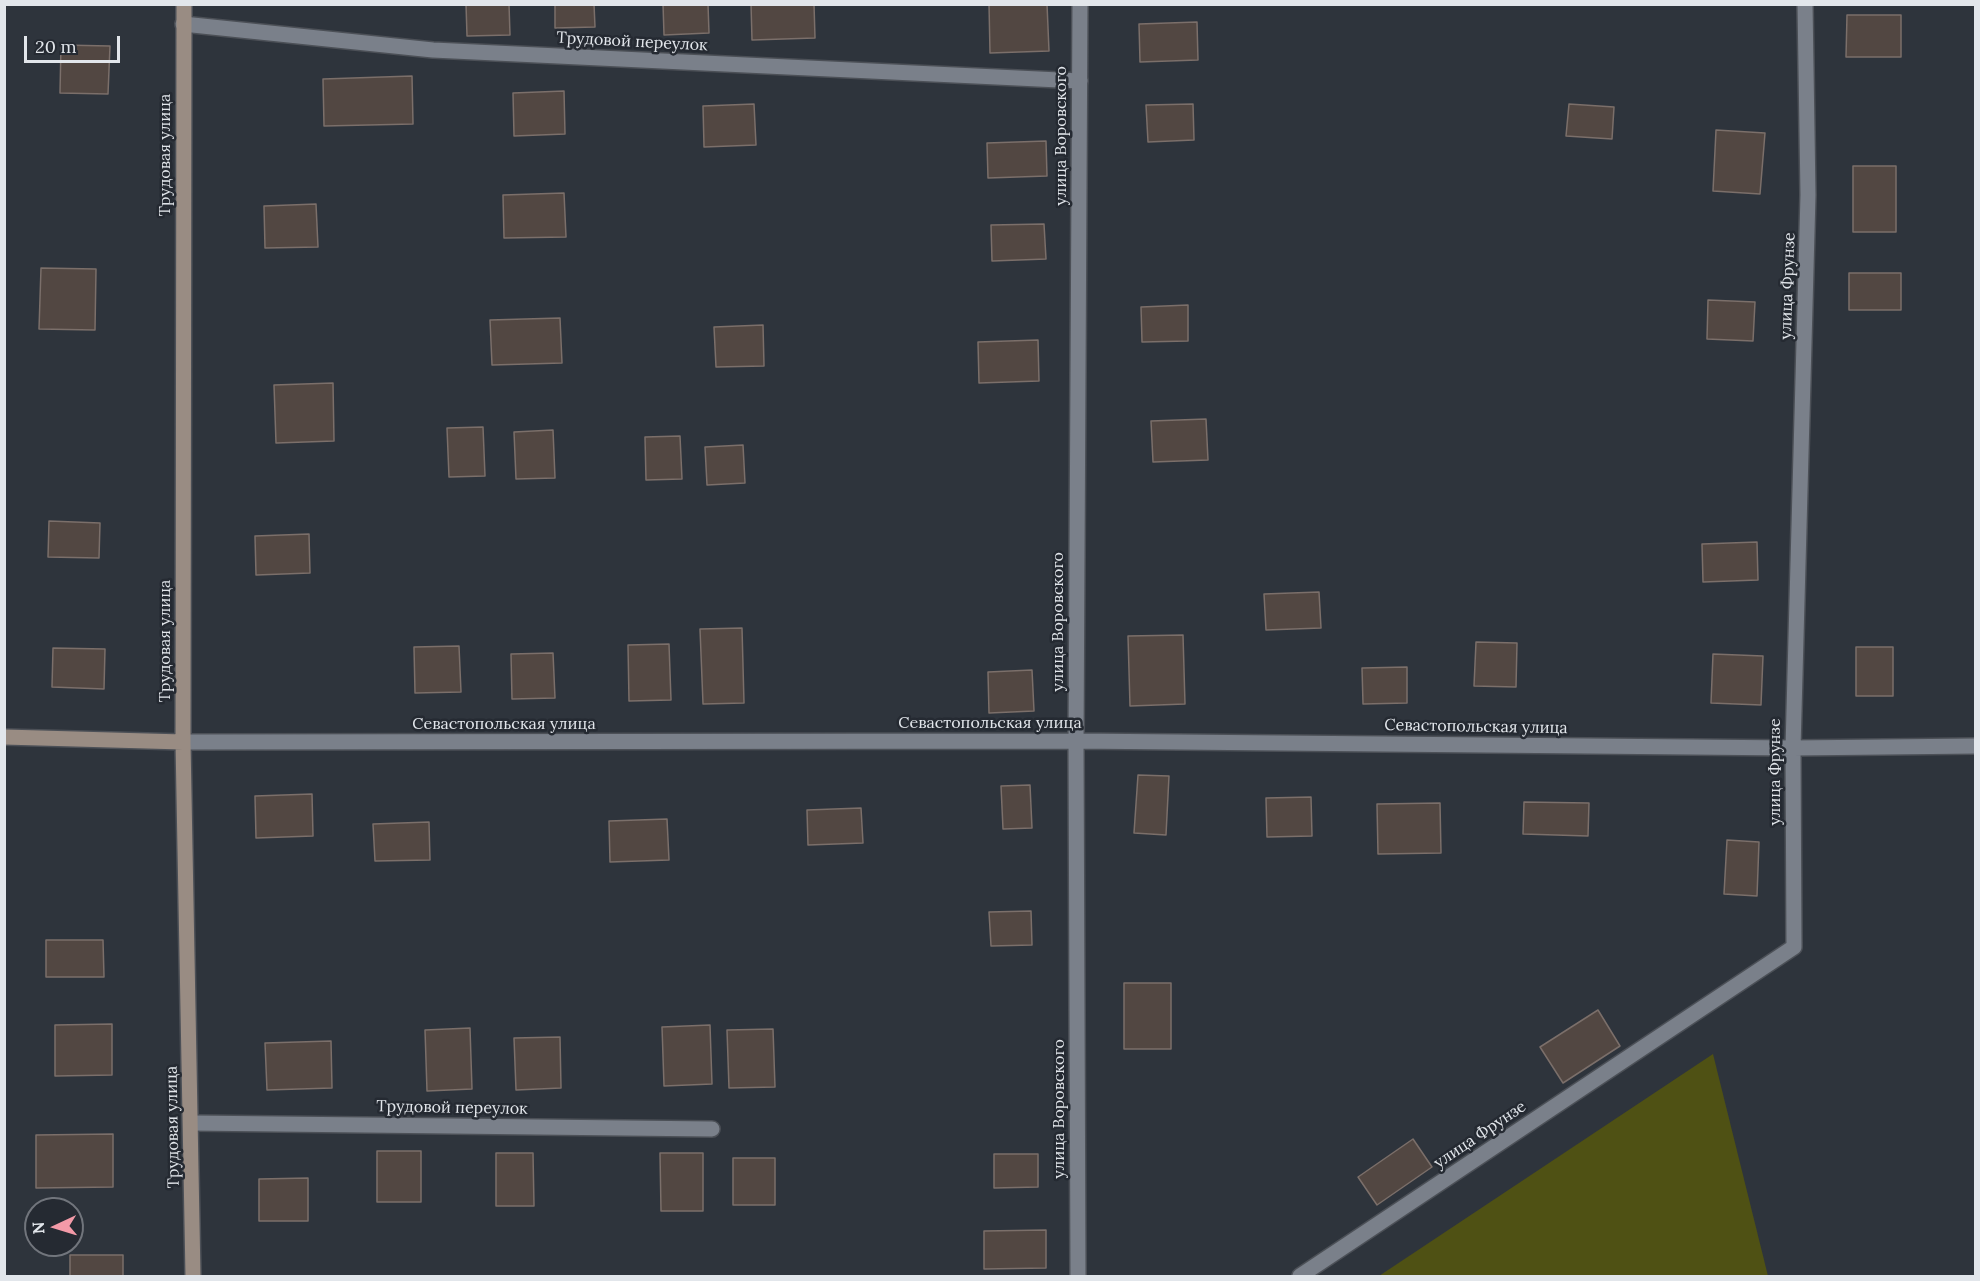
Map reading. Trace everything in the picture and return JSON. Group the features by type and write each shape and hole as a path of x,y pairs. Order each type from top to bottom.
{"street":[{"name":"Трудовая улица","path":"184,4 183,742 193,1276"},
{"name":"улица Воровского","path":"1078,1276 1076,741 1080,4"},
{"name":"улица Фрунзе","path":"1300,1276 1794,947 1793,748 1809,195 1805,4"},
{"name":"Трудовой переулок","path":"183,24 433,50 1080,81"},
{"name":"Севастопольская улица","path":"4,737 183,742 1076,741 1793,748 1976,746"},
{"name":"Трудовой переулок","path":"191,1124 712,1129"}],"shaded area":[{"path":"1713,1054 1768,1276 1379,1276"}],"building":[{"path":"466,4 509,4 510,35 467,36"},
{"path":"555,4 594,4 595,27 555,28"},
{"path":"663,4 708,4 709,33 664,35"},
{"path":"751,4 814,4 815,38 752,40"},
{"path":"989,4 1047,4 1049,51 990,53"},
{"path":"1847,15 1901,15 1901,57 1846,57"},
{"path":"1197,22 1198,60 1140,62 1139,24"},
{"path":"61,45 110,46 108,94 60,93"},
{"path":"412,76 413,124 324,126 323,79"},
{"path":"564,91 565,134 514,136 513,93"},
{"path":"754,104 756,145 704,147 703,106"},
{"path":"1193,104 1194,140 1148,142 1146,105"},
{"path":"1569,104 1614,107 1612,139 1566,136"},
{"path":"1716,130 1765,133 1760,194 1713,191"},
{"path":"1046,141 1047,176 988,178 987,143"},
{"path":"1853,166 1896,166 1896,232 1853,232"},
{"path":"564,193 566,237 504,238 503,195"},
{"path":"316,204 318,247 265,248 264,206"},
{"path":"1044,224 1046,259 992,261 991,225"},
{"path":"41,268 96,269 95,330 39,329"},
{"path":"1849,273 1901,273 1901,310 1849,310"},
{"path":"1708,300 1755,302 1753,341 1707,339"},
{"path":"1188,305 1188,341 1142,342 1141,307"},
{"path":"560,318 562,363 492,365 490,320"},
{"path":"763,325 764,366 716,367 714,327"},
{"path":"1038,340 1039,381 979,383 978,342"},
{"path":"333,383 334,441 276,443 274,385"},
{"path":"1206,419 1208,460 1153,462 1151,421"},
{"path":"483,427 485,476 449,477 447,428"},
{"path":"553,430 555,478 516,479 514,432"},
{"path":"680,436 682,479 646,480 645,437"},
{"path":"743,445 745,483 707,485 705,447"},
{"path":"49,521 100,523 99,558 48,557"},
{"path":"309,534 310,573 256,575 255,536"},
{"path":"1757,542 1758,580 1703,582 1702,544"},
{"path":"1319,592 1321,628 1266,630 1264,594"},
{"path":"742,628 744,703 703,704 700,629"},
{"path":"1183,635 1185,704 1130,706 1128,636"},
{"path":"1476,642 1517,643 1516,687 1474,686"},
{"path":"669,644 671,700 629,701 628,645"},
{"path":"459,646 461,692 415,693 414,647"},
{"path":"1856,647 1893,647 1893,696 1856,696"},
{"path":"53,648 105,649 104,689 52,687"},
{"path":"553,653 555,698 512,699 511,654"},
{"path":"1713,654 1763,656 1761,705 1711,703"},
{"path":"1407,667 1407,703 1363,704 1362,668"},
{"path":"1032,670 1034,711 989,713 988,672"},
{"path":"1138,775 1169,776 1166,835 1134,833"},
{"path":"1030,785 1032,828 1003,829 1001,786"},
{"path":"312,794 313,836 256,838 255,796"},
{"path":"1311,797 1312,836 1267,837 1266,798"},
{"path":"1524,802 1589,803 1588,836 1523,834"},
{"path":"1440,803 1441,853 1378,854 1377,804"},
{"path":"861,808 863,843 808,845 807,810"},
{"path":"667,819 669,860 610,862 609,821"},
{"path":"429,822 430,860 375,861 373,824"},
{"path":"1727,840 1759,842 1757,896 1724,894"},
{"path":"1031,911 1032,945 991,946 989,912"},
{"path":"46,940 103,940 104,977 46,977"},
{"path":"1124,983 1171,983 1171,1049 1124,1049"},
{"path":"1598,1010 1620,1046 1563,1083 1540,1047"},
{"path":"112,1024 112,1075 55,1076 55,1025"},
{"path":"710,1025 712,1084 664,1086 662,1027"},
{"path":"470,1028 472,1089 427,1091 425,1030"},
{"path":"773,1029 775,1087 729,1088 727,1030"},
{"path":"560,1037 561,1088 516,1090 514,1038"},
{"path":"331,1041 332,1088 267,1090 265,1043"},
{"path":"113,1134 113,1187 36,1188 36,1135"},
{"path":"1413,1139 1432,1167 1377,1205 1358,1177"},
{"path":"377,1151 421,1151 421,1202 377,1202"},
{"path":"496,1153 533,1153 534,1206 496,1206"},
{"path":"660,1153 703,1153 703,1211 661,1211"},
{"path":"994,1154 1038,1154 1038,1187 994,1188"},
{"path":"733,1158 775,1158 775,1205 733,1205"},
{"path":"308,1178 308,1221 259,1221 259,1179"},
{"path":"1046,1230 1046,1268 984,1269 984,1231"},
{"path":"123,1255 123,1276 70,1276 70,1257"}]}
